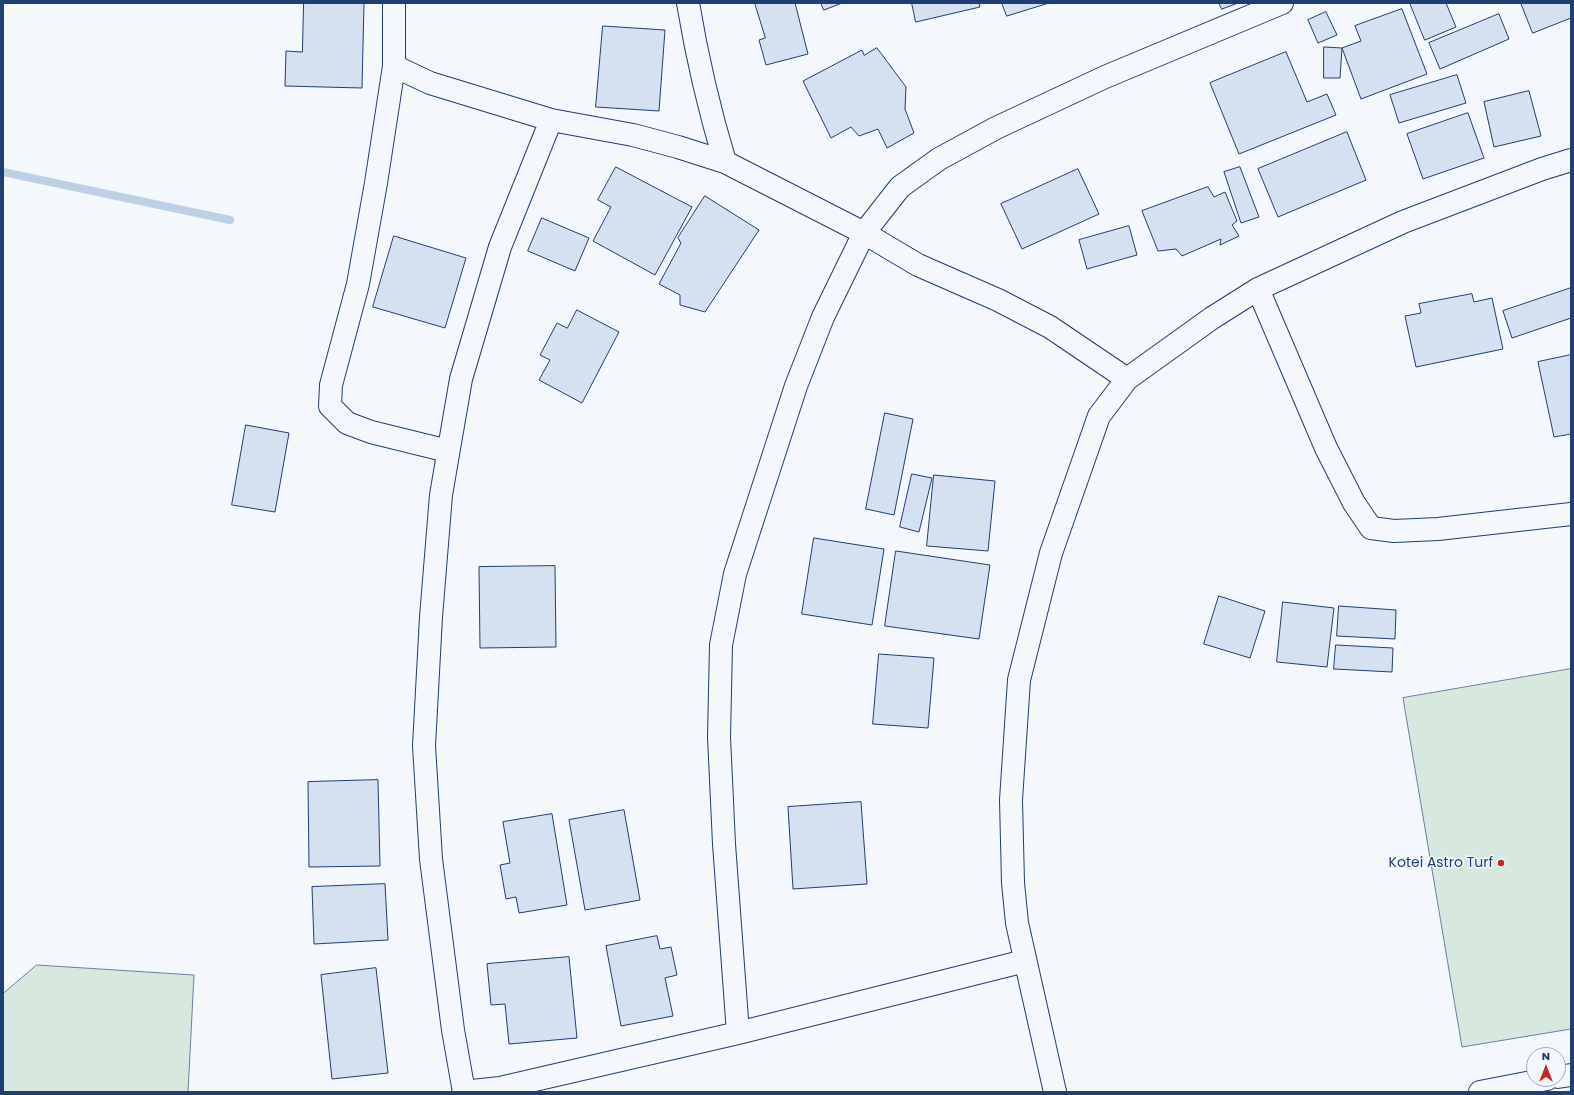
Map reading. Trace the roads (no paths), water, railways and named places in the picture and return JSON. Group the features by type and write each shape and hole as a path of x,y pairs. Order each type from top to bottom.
{"street":[{"path":"394,3 394,66 358,284 331,385 330,406 347,423 371,432 448,451"},
{"path":"688,3 697,56 712,120 725,162"},
{"path":"738,1033 724,844 719,744 721,645 735,574 796,386 823,317 864,233 900,187 939,159 996,128 1104,77 1282,3"},
{"path":"394,66 430,83 551,120 633,135 725,162 864,233 918,265 998,300 1050,328 1126,379"},
{"path":"551,120 500,247 462,379 441,495 431,617 424,746 431,859 453,1030 464,1092 500,1088 738,1033 1025,961"},
{"path":"1055,1092 1017,923 1012,868 1011,800 1019,680 1051,553 1099,416 1126,379 1212,318 1258,289 1403,222 1542,169 1571,160"},
{"path":"1258,289 1326,448 1354,503 1371,528 1394,531 1438,529 1571,514"},
{"path":"1480,1092 1526,1083"}],"waterway":[{"path":"3,172 230,220"}],"place":[{"name":"Kotei Astro Turf","path":"1501,863"}]}
